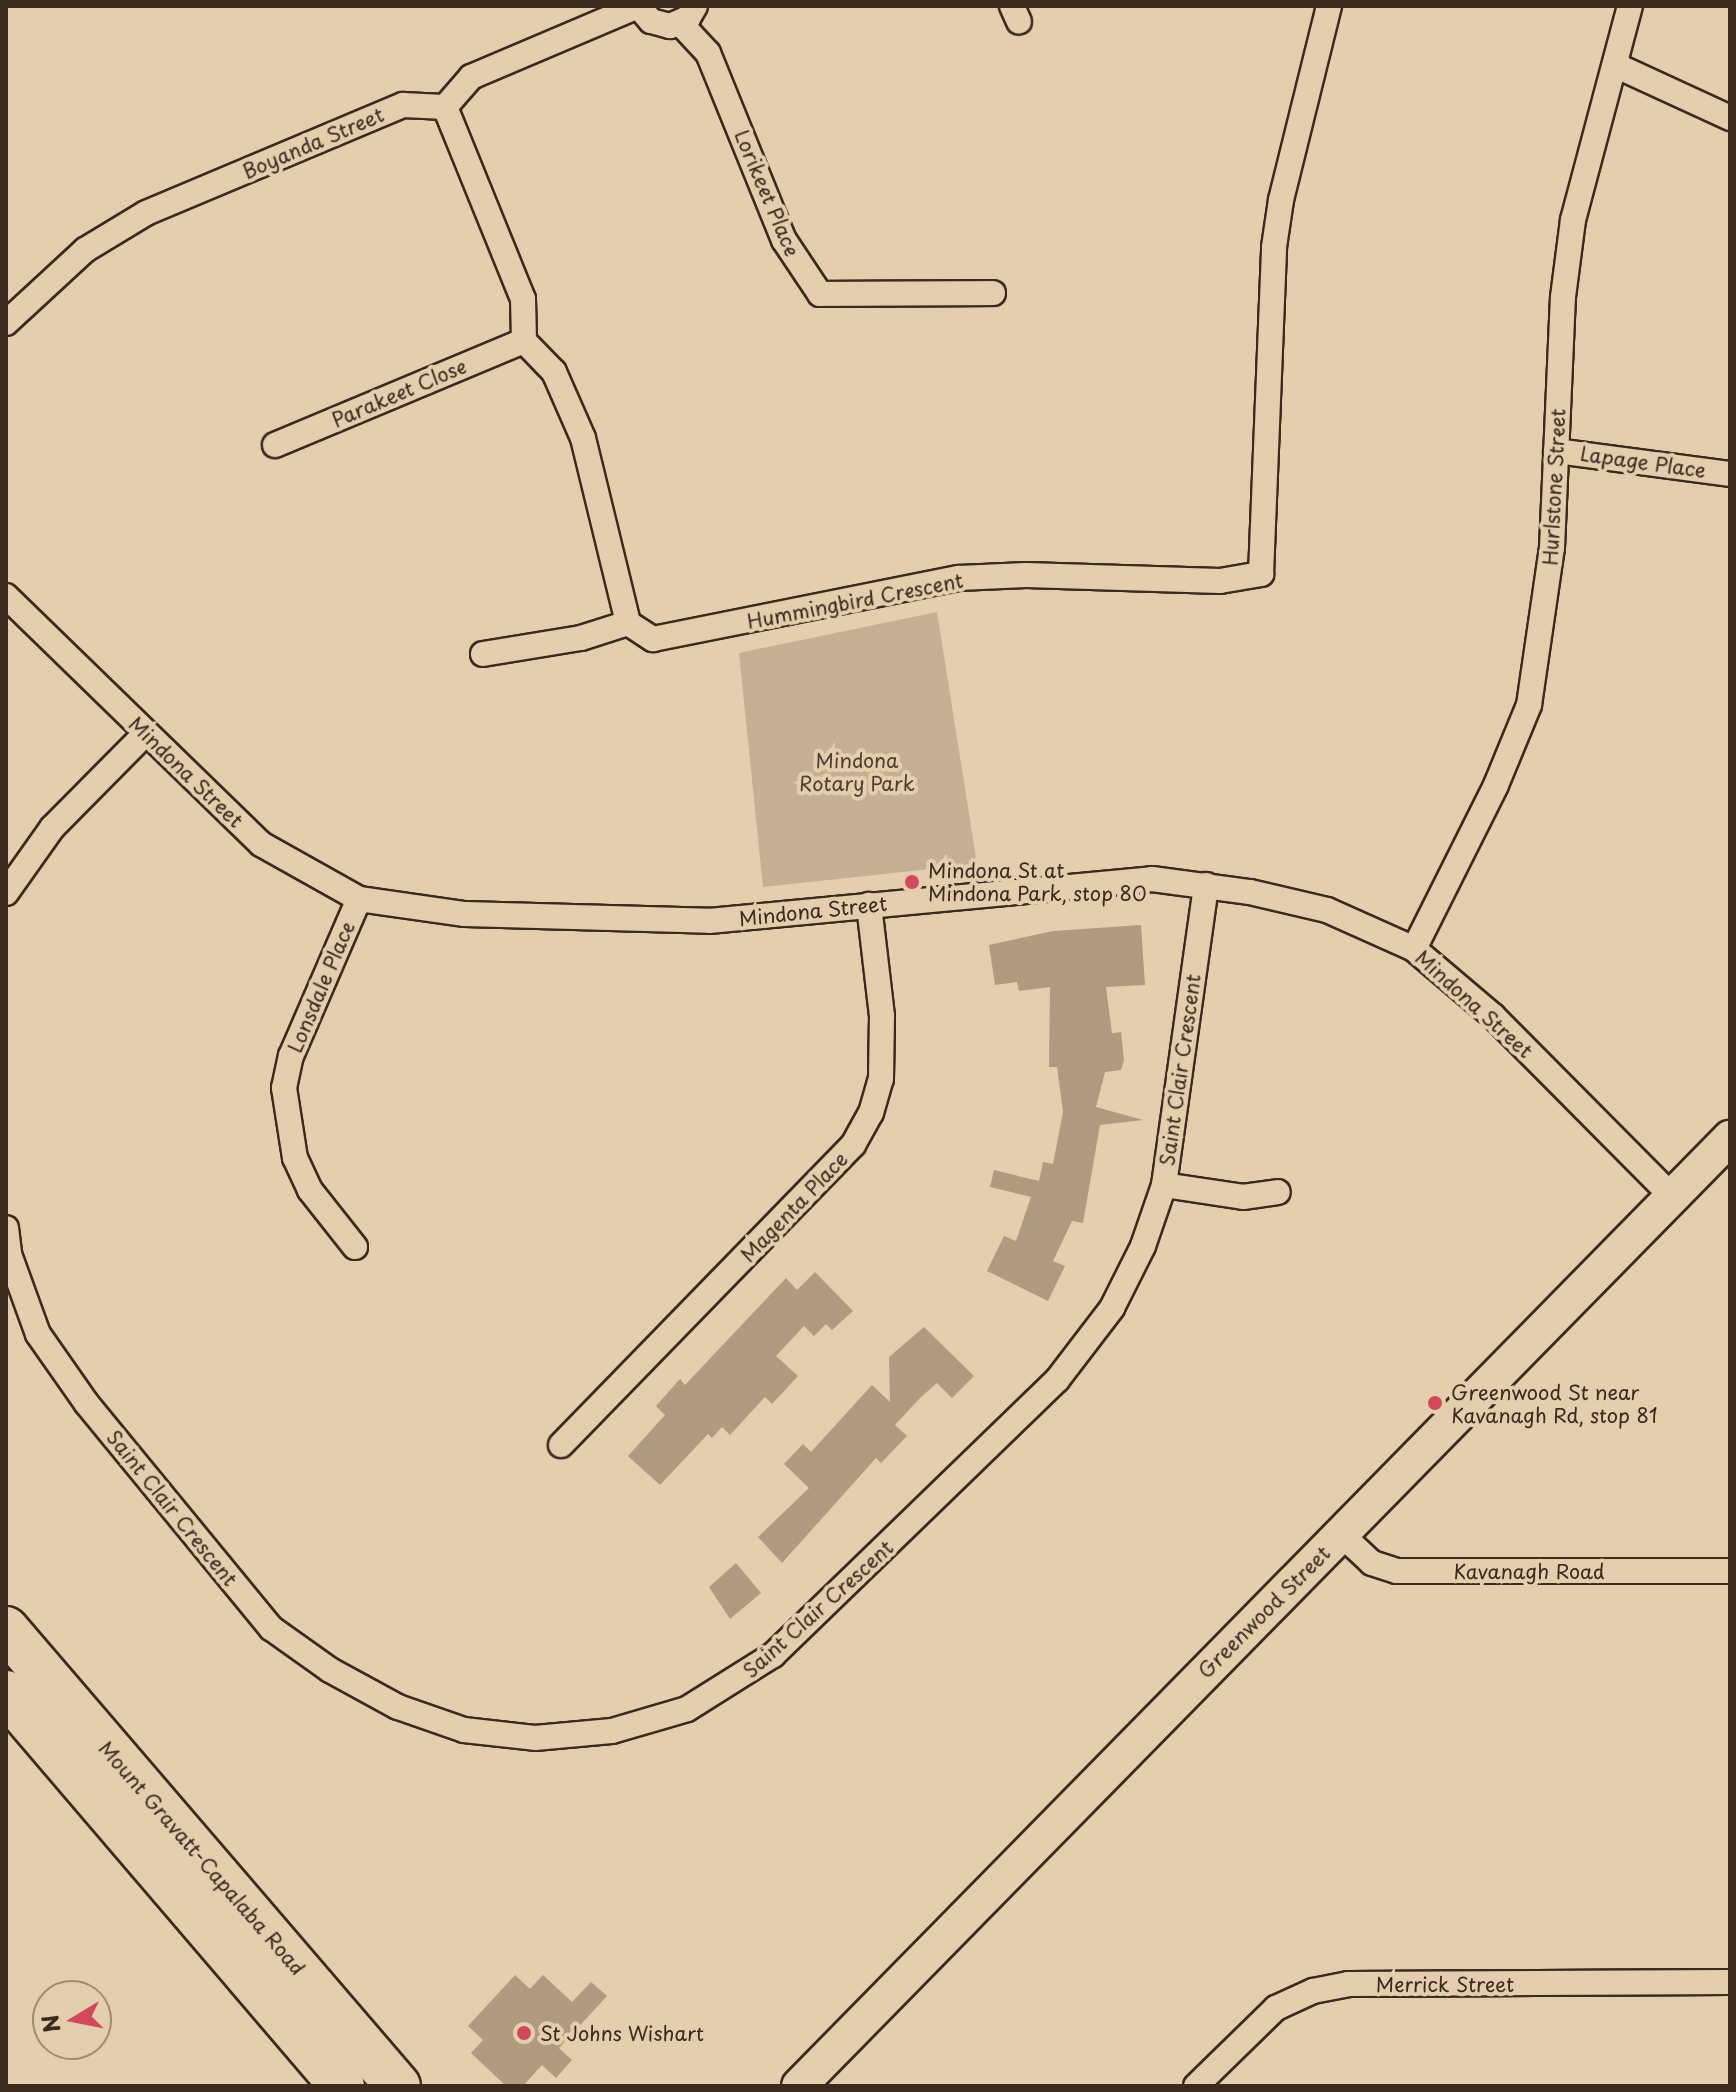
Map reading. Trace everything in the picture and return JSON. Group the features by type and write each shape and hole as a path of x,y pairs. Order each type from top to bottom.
{"highway":[{"name":"Mount Gravatt-Capalaba Road","path":"6,1629 398,2086"},
{"name":"Mount Gravatt-Capalaba Road","path":"6,1693 342,2086"}],"street":[{"path":"483,654 581,638 628,623 583,438 554,372 524,341 523,299 445,107 471,77 638,6 660,26 688,15"},
{"name":"Hummingbird Crescent","path":"628,623 653,639 682,636 959,578 1026,575 1220,581 1261,574 1274,247 1281,200 1329,6"},
{"name":"Hurlstone Street","path":"1414,949 1496,785 1529,705 1552,548 1563,297 1573,220 1630,6"},
{"name":"Lorikeet Place","path":"688,15 708,53 784,240 820,294 993,293"},
{"path":"1615,65 1730,118"},
{"name":"Boyanda Street","path":"6,323 85,250 146,213 403,105 445,107"},
{"name":"Parakeet Close","path":"275,445 524,341"},
{"name":"Lapage Place","path":"1556,451 1730,474"},
{"name":"Mindona Street","path":"6,596 261,844 359,899 465,914 709,921 1073,884 1152,879 1206,885 1327,910 1414,949 1493,1016 1672,1196"},
{"path":"6,893 52,828 145,734"},
{"name":"Saint Clair Crescent","path":"6,1228 9,1254 38,1334 87,1404 271,1628 330,1670 398,1707 464,1730 535,1738 612,1731 687,1709 773,1655 1057,1380 1112,1308 1143,1246 1164,1185 1206,885"},
{"name":"Lonsdale Place","path":"355,1247 310,1190 295,1158 284,1088 291,1056 359,899"},
{"name":"Magenta Place","path":"561,1445 853,1145 871,1113 881,1079 882,1016 869,905"},
{"name":"Greenwood Street","path":"799,2086 1730,1138"},
{"path":"1164,1185 1243,1197 1278,1192"},
{"name":"Kavanagh Road","path":"1341,1534 1372,1563 1397,1571 1730,1571"},
{"name":"Merrick Street","path":"1196,2086 1276,2008 1313,1991 1348,1984 1730,1982"}],"green space":[{"name":"Mindona Rotary Park","path":"937,612 977,864 763,887 739,653"}],"building":[{"path":"1141,925 1145,985 1106,987 1112,1033 1121,1032 1124,1060 1121,1070 1105,1072 1096,1107 1143,1120 1100,1125 1083,1223 1072,1221 1053,1261 1065,1266 1048,1301 987,1271 1004,1236 1016,1241 1031,1197 990,1187 994,1170 1039,1181 1043,1162 1053,1164 1063,1112 1057,1067 1049,1067 1050,987 1019,991 1017,982 995,985 989,945 1053,931"},
{"path":"815,1272 853,1311 832,1330 826,1324 814,1336 804,1326 776,1356 798,1376 772,1404 765,1397 730,1435 722,1427 712,1438 708,1434 660,1485 628,1456 665,1415 656,1406 680,1379 685,1385 786,1278 797,1290"},
{"path":"924,1327 974,1376 952,1398 937,1383 920,1398 895,1425 907,1436 881,1463 876,1458 782,1563 758,1537 809,1488 784,1464 803,1444 811,1452 872,1385 890,1402 889,1357"},
{"path":"736,1563 761,1593 730,1619 709,1587"},
{"name":"St Johns Wishart","path":"515,1975 530,1989 543,1975 572,2002 591,1982 607,1996 559,2048 572,2060 556,2078 542,2065 523,2086 506,2086 471,2053 483,2040 468,2026"}],"place":[{"name":"Mindona St at Mindona Park, stop 80","path":"912,882"},
{"name":"Greenwood St near Kavanagh Rd, stop 81","path":"1435,1403"},
{"name":"St Johns Wishart","path":"524,2033"}]}
